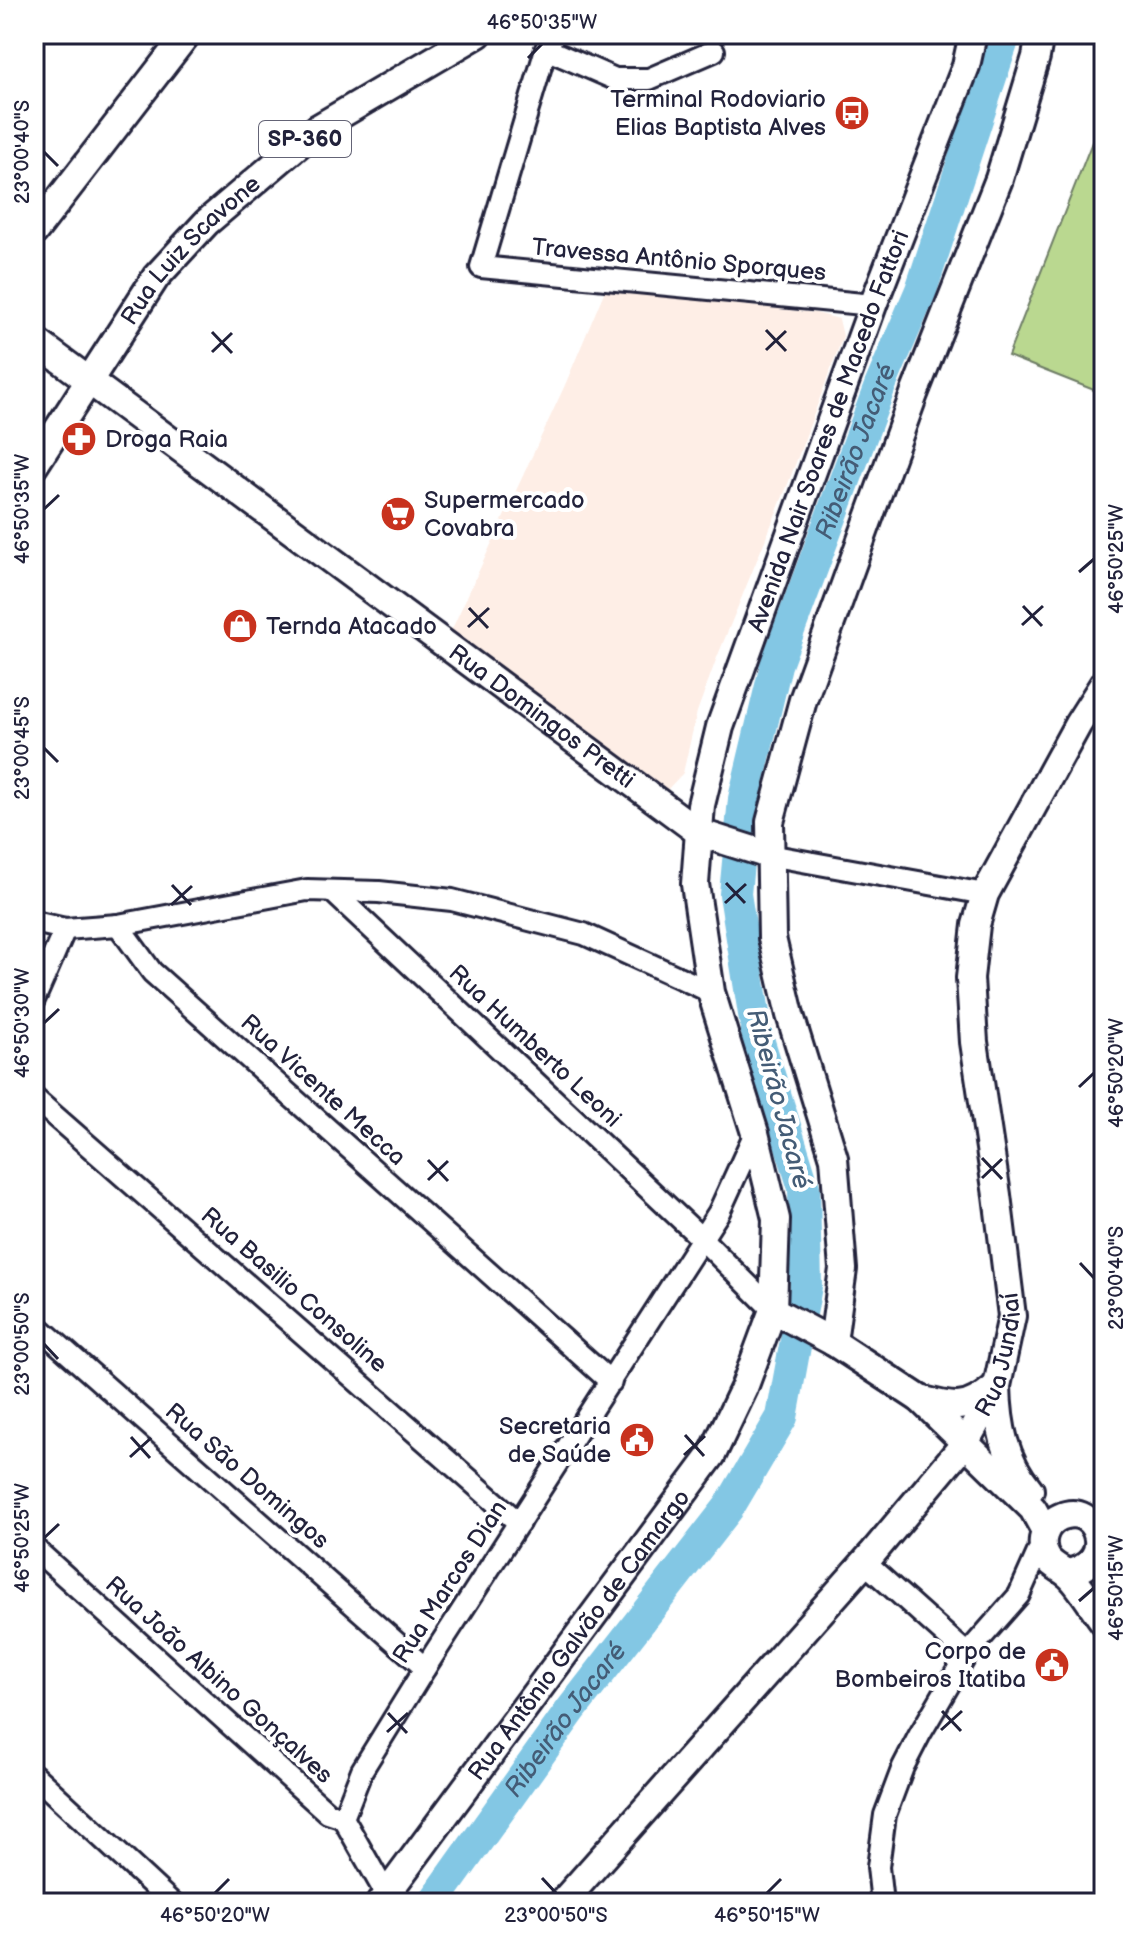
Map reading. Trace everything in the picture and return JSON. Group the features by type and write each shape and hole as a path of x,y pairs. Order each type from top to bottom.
{"main road":[{"path":"34,232 187,34"},
{"name":"Rua Luiz Scavone","path":"34,466 156,277 207,222 318,128 478,34"},
{"name":"Avenida Nair Soares de Macedo Fattori","path":"755,1133 711,992 695,884 704,834 701,805 720,727 873,305 966,66 973,34"},
{"path":"828,1339 843,1269 834,1158 790,1015 772,938 764,854 803,700 914,394 999,179 1036,57 1040,34"},
{"name":"Rua Domingos Pretti","path":"34,340 88,383 704,834 764,854"},
{"name":"Rua Jundiaí","path":"562,1903 864,1562 965,1443 997,1386 1012,1316 974,1042 970,978 976,925 985,894 1078,724 1104,683"},
{"name":"Rua Antônio Galvão de Camargo","path":"383,1899 712,1455 780,1313 776,1219 755,1133"},
{"path":"780,1313 828,1339 920,1399 1033,1509 1044,1536 1048,1558 1104,1619"},
{"path":"920,1399 952,1408 965,1406 978,1401 997,1386"},
{"path":"997,1386 998,1422 1015,1471 1029,1490 1070,1515 1092,1524 1099,1540 1104,1619"},
{"path":"1044,1536 1050,1523 1104,1506"},
{"path":"1064,1572 1081,1569 1099,1549"}],"street":[{"name":"Travessa Antônio Sporques","path":"550,41 481,267 873,305"},
{"path":"550,41 615,79 649,79 714,51"},
{"name":"Rua Domingos Pretti","path":"764,854 985,894"},
{"path":"34,922 65,929 118,925 307,890 379,892 452,900 584,934 711,992"},
{"name":"Rua Humberto Leoni","path":"334,893 780,1313"},
{"name":"Rua Vicente Mecca","path":"118,925 152,972 611,1382"},
{"path":"34,1000 65,929"},
{"name":"Rua Basilio Consoline","path":"34,1098 519,1523"},
{"name":"Rua Marcos Dian","path":"343,1818 362,1770 425,1668 719,1212 755,1133"},
{"name":"Rua São Domingos","path":"34,1323 425,1668"},
{"path":"882,1903 878,1867 885,1815 920,1734 967,1654 1019,1595 1044,1536"},
{"name":"Rua João Albino Gonçalves","path":"34,1548 328,1813 343,1818 383,1899"},
{"path":"864,1562 967,1654"},
{"path":"1019,1595 1064,1572"},
{"path":"34,1775 172,1903"}],"shaded area":[{"path":"605,290 816,313 839,319 843,336 786,489 716,660 697,712 683,773 665,792 451,631 565,385"}],"green space":[{"path":"1104,115 1104,394 1008,356"}],"waterway":[{"name":"Ribeirão Jacaré","path":"433,1903 571,1710 729,1507 782,1417 806,1286 804,1188 758,1039 735,894 744,799 776,665 880,386 921,290 1005,34"}],"place":[{"name":"Terminal Rodoviario Elias Baptista Alves","path":"852,113"},
{"name":"Droga Raia","path":"79,439"},
{"name":"Supermercado Covabra","path":"398,514"},
{"name":"Ternda Atacado","path":"240,626"},
{"name":"Secretaria de Saúde","path":"637,1440"},
{"name":"Corpo de Bombeiros Itatiba","path":"1052,1665"}]}
